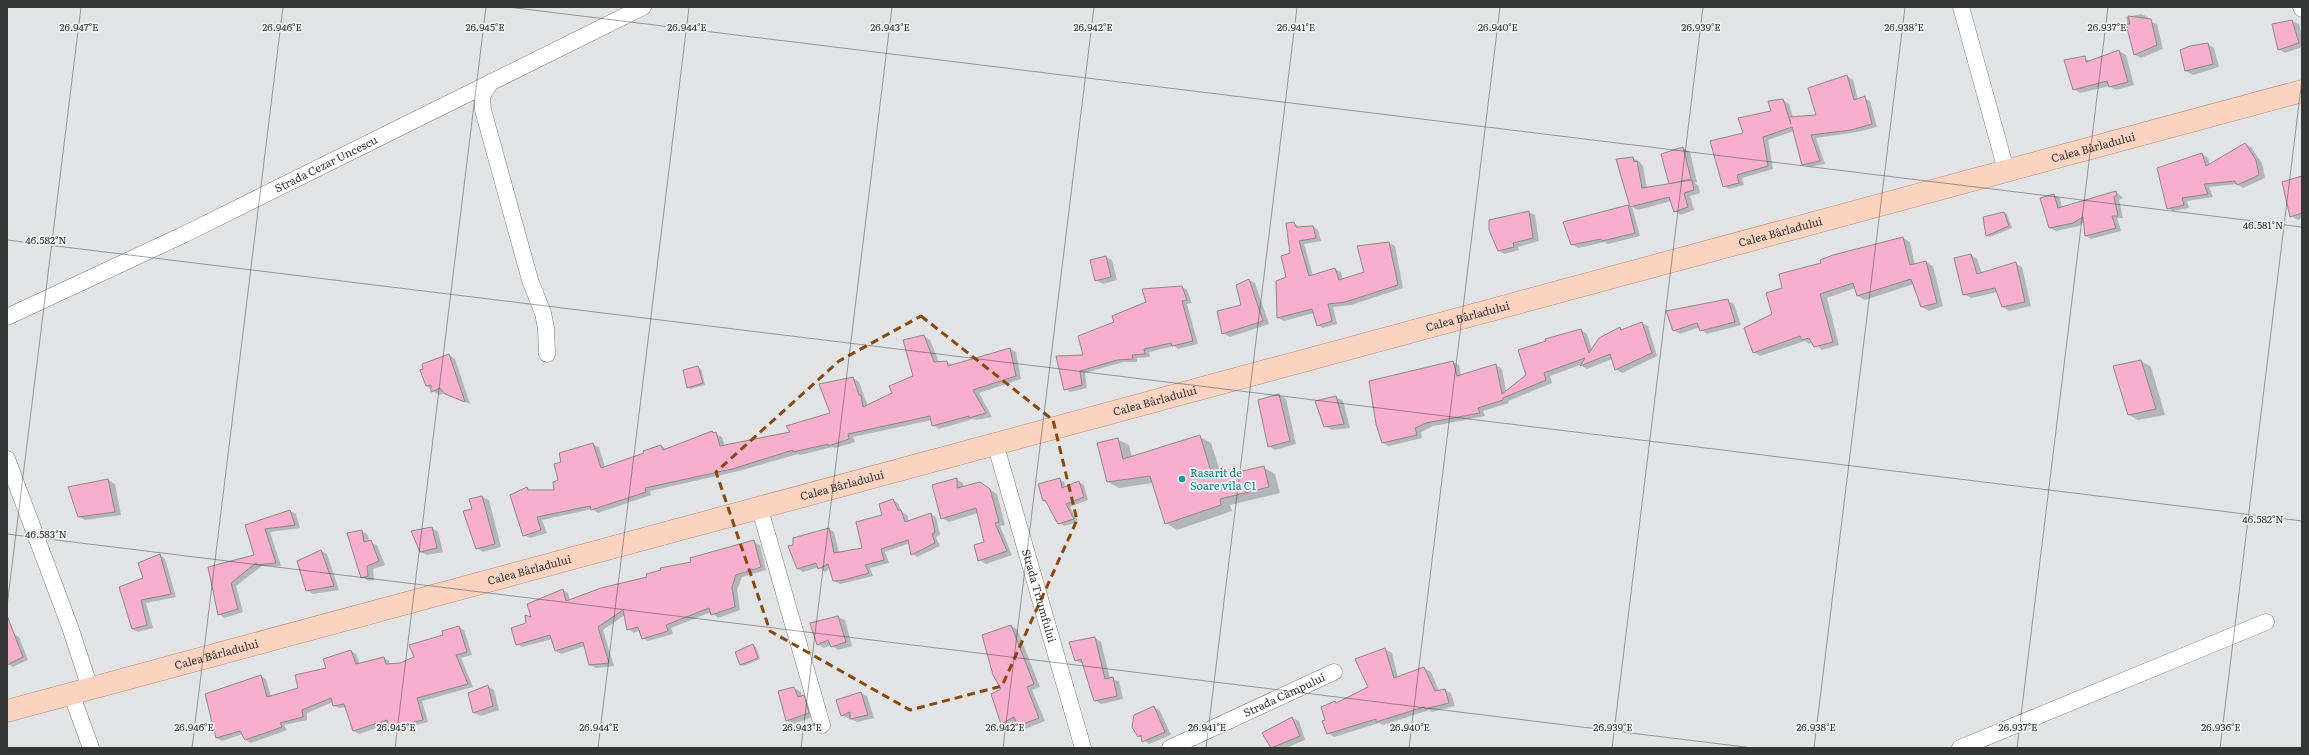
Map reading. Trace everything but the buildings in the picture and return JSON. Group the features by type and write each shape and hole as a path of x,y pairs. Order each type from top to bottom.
{"main road":[{"name":"Calea Bârladului","path":"7,711 759,506 2302,91"}],"street":[{"name":"Strada Cezar Uncescu","path":"7,317 185,234 643,7"},
{"path":"1961,7 2006,170"},
{"path":"491,82 482,96 483,110 530,280 546,328 547,354"},
{"name":"Strada Triumfului","path":"995,443 1083,748"},
{"path":"7,459 70,627 91,748"},
{"path":"759,506 822,725"},
{"path":"1960,748 2266,622"},
{"name":"Strada Câmpului","path":"1170,748 1334,672"}],"highlighted area":[{"path":"921,316 1053,420 1077,520 1002,686 910,710 770,631 716,472 839,361"}],"place":[{"name":"Rasarit de Soare vila C1","path":"1182,479"}]}
